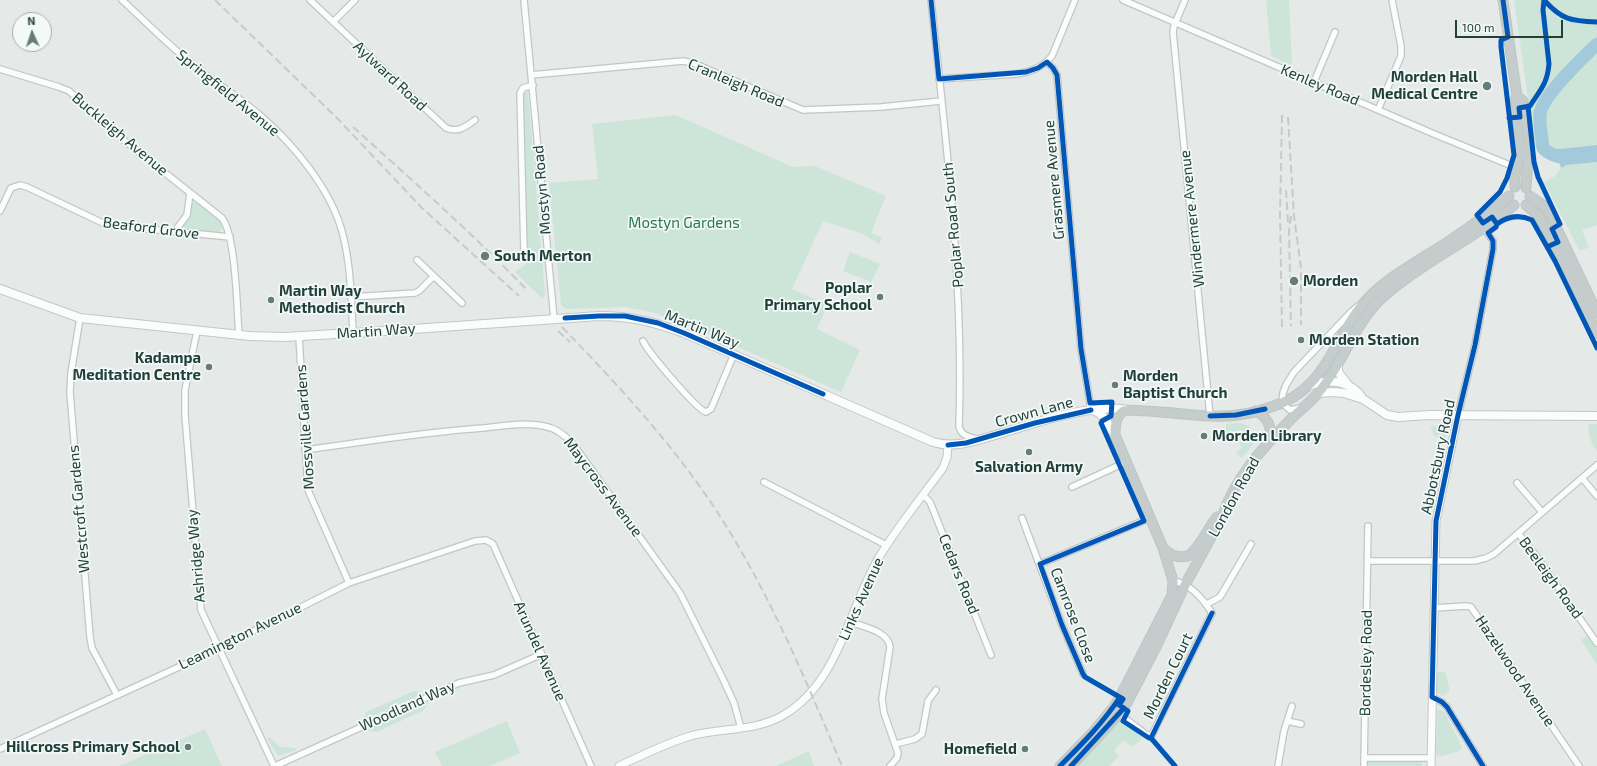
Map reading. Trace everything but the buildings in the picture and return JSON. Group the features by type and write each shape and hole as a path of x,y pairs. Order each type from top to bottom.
{"highway":[{"path":"1282,403 1298,395 1316,378 1352,320 1368,298 1402,271 1448,242 1509,196 1515,187 1520,152 1514,102 1517,96 1503,0"},
{"path":"1509,196 1514,205 1520,207 1529,202 1529,146 1523,101 1517,96"},
{"path":"1515,187 1522,186 1544,206 1551,216 1597,313"},
{"name":"London Road","path":"1071,766 1119,714 1128,700 1157,645 1185,585 1222,517 1225,507 1250,465 1270,439 1318,393 1328,381 1360,324 1384,297 1444,253 1499,218 1514,205"},
{"path":"1526,205 1539,216 1546,228 1597,334"},
{"name":"Crown Lane","path":"1128,410 1210,416 1236,415 1282,403"},
{"path":"1060,766 1099,726 1120,697 1172,595 1173,581 1168,569 1163,548 1115,435 1115,422 1118,416 1128,410"},
{"path":"1255,411 1261,414 1268,422 1271,434 1270,439"},
{"path":"1163,548 1174,556 1188,556 1197,548 1208,528 1225,507"}],"main road":[{"name":"Martin Way","path":"0,289 80,318 239,336 299,336 606,316 640,318 684,333 927,439 948,445"},
{"path":"1338,363 1338,372 1348,385 1358,392 1363,399"},
{"path":"1308,386 1328,381 1348,385"},
{"path":"1318,393 1338,392 1363,399 1381,411 1393,416 1597,416"},
{"name":"Crown Lane","path":"948,445 978,440 1041,422 1091,410 1112,408 1128,410"},
{"path":"1091,410 1101,414 1106,419 1115,435"}],"street":[{"name":"Springfield Avenue","path":"122,0 194,66 264,118 305,164 327,196 340,226 346,247 354,333"},
{"name":"Aylward Road","path":"310,0 446,128 457,131 475,120"},
{"path":"333,22 354,0"},
{"name":"Mostyn Road","path":"524,0 554,319"},
{"name":"Poplar Road South","path":"931,0 958,282 961,364 960,430 964,435 978,440"},
{"path":"939,79 1026,72 1038,68 1047,62 1052,56 1075,0"},
{"name":"Kenley Road","path":"1123,0 1517,168"},
{"name":"Windermere Avenue","path":"1185,0 1173,32 1210,416"},
{"path":"1378,110 1401,56 1401,46 1392,0"},
{"path":"1314,82 1335,32"},
{"name":"Cranleigh Road","path":"531,74 683,61 693,63 803,110 881,107 941,101"},
{"name":"Grasmere Avenue","path":"1047,62 1057,75 1081,349 1091,410"},
{"name":"Buckleigh Avenue","path":"0,69 69,91 121,138 222,218 230,236 239,336"},
{"name":"Mostyn Road","path":"519,257 524,253 520,93 523,88 533,85"},
{"name":"Beaford Grove","path":"0,211 8,192 14,186 20,185 107,225 230,236"},
{"path":"175,231 188,215 190,193"},
{"name":"Abbotsbury Road","path":"1431,762 1436,522 1458,415 1475,345 1493,249 1493,241 1484,228"},
{"path":"417,260 462,303"},
{"path":"351,297 415,293 434,276"},
{"path":"1303,408 1290,410 1282,403 1286,384 1294,372 1352,311 1368,298"},
{"name":"Westcroft Gardens","path":"80,318 71,374 70,392 90,637 92,648 117,695"},
{"name":"Ashridge Way","path":"196,331 185,390 185,415 199,602 218,649 275,766"},
{"name":"Mossville Gardens","path":"299,336 307,483 310,497 349,583"},
{"path":"643,341 690,398 700,409 706,412 711,409 734,354"},
{"name":"Maycross Avenue","path":"305,450 432,433 508,426 543,426 560,432 574,445 680,593 726,685 738,714 741,728"},
{"name":"Links Avenue","path":"619,766 678,740 709,732 764,724 792,710 805,699 834,657 851,622 869,574 886,546 945,463 948,445"},
{"path":"1072,487 1126,462"},
{"path":"1368,561 1474,561 1486,558 1494,554 1597,466"},
{"path":"1582,478 1597,496"},
{"path":"764,482 886,546"},
{"path":"1517,483 1542,512"},
{"name":"Cedars Road","path":"923,495 930,502 991,655"},
{"name":"Camrose Close","path":"1022,518 1062,625 1083,674"},
{"path":"1040,564 1150,518"},
{"name":"Bordesley Road","path":"1364,766 1368,526"},
{"name":"Beeleigh Road","path":"1518,533 1537,557 1597,643"},
{"name":"Leamington Avenue","path":"0,749 218,649 349,583 475,541 486,540"},
{"name":"Arundel Avenue","path":"486,540 493,544 591,766"},
{"path":"1173,581 1185,585 1206,604 1220,597 1251,544"},
{"name":"Morden Court","path":"1119,714 1147,735 1152,735 1212,613 1206,604"},
{"name":"Hazelwood Avenue","path":"1434,608 1471,607 1579,766"},
{"path":"851,622 878,633 887,638 890,642 883,708 896,744 897,758 890,766"},
{"name":"Woodland Way","path":"275,766 459,683 494,675 542,654"},
{"path":"896,744 915,739 922,734 928,701 936,690"},
{"path":"1432,697 1442,702 1446,707 1483,766"},
{"path":"1278,766 1287,721 1292,706"},
{"path":"1287,721 1302,724"},
{"path":"1364,758 1431,762"}],"green space":[{"path":"1266,0 1289,0 1292,65 1271,56"},
{"path":"1514,0 1597,0 1597,145 1549,150 1535,148"},
{"path":"526,91 528,93 545,294 543,299 515,272 527,263 523,96"},
{"name":"Mostyn Gardens","path":"676,115 793,167 815,166 886,196 871,233 882,238 879,244 861,233 823,221 792,289 828,305 817,329 860,350 841,392 678,321 651,312 625,307 568,309 563,307 561,304 549,183 598,179 592,124"},
{"path":"1597,162 1597,225 1582,230 1589,248 1579,250 1544,182 1555,176 1561,168 1567,165"},
{"path":"198,202 219,219 222,228 220,232 217,233 184,228 184,224 191,214 192,203"},
{"path":"850,252 880,264 871,282 843,271"},
{"path":"1240,423 1249,426 1251,429 1247,431 1239,430 1236,437 1231,439 1228,438 1226,424"},
{"path":"1588,424 1597,424 1597,451 1590,439"},
{"path":"1431,426 1443,426 1446,431 1447,443 1436,437 1432,432"},
{"path":"1254,434 1253,444 1242,458 1236,452 1242,448 1238,441 1245,443 1251,435"},
{"path":"1590,634 1597,645 1597,665 1581,640"},
{"path":"1437,672 1445,672 1450,691 1442,696 1436,692"},
{"path":"414,691 426,692 361,721 366,712"},
{"path":"429,701 424,710 377,732 365,730"},
{"path":"1437,710 1441,710 1445,713 1462,747 1460,751 1442,756 1436,755"},
{"path":"1119,719 1144,737 1132,747 1123,740 1114,751 1119,756 1109,766 1075,766"},
{"path":"507,721 520,753 490,766 442,766 435,752"},
{"name":"Hillcross Primary School","path":"205,729 222,766 119,766"},
{"path":"269,737 281,747 296,748 297,750 278,756 267,738"},
{"path":"809,751 814,766 776,766"},
{"path":"1368,760 1416,761 1422,762 1422,766 1368,766"}],"water":[{"path":"1597,145 1597,162 1567,165 1561,168 1557,157 1549,153 1549,150"}],"waterway":[{"path":"1597,44 1555,87 1542,106 1540,114 1543,148 1549,153 1561,157 1576,157 1597,154"}],"railway":[{"path":"215,0 337,118 422,208 519,296"},
{"path":"1282,115 1280,214 1282,327"},
{"path":"1288,117 1294,216 1301,268 1301,325"},
{"path":"353,127 463,227 527,290"},
{"path":"1286,190 1288,222"},
{"path":"1291,216 1289,230 1291,326"},
{"path":"562,327 603,370 661,436 714,507 768,601 814,699 842,766"},
{"path":"558,331 570,342"}],"cycle path":[{"path":"931,0 939,79 1026,72 1038,68 1047,62 1057,75 1081,349 1090,403 1112,402 1111,416 1101,423 1144,521 1040,564 1062,625 1085,677 1123,699 1119,705 1128,711 1123,721 1151,738 1175,766"},
{"path":"1497,224 1492,217 1483,223 1477,215 1500,192 1507,178 1514,155 1501,47 1501,40 1508,37 1503,0"},
{"path":"1544,0 1556,12 1568,18 1580,21 1597,22"},
{"path":"1509,118 1520,117 1519,108 1530,106 1547,77 1549,64 1543,10 1544,0"},
{"path":"1528,106 1534,162 1538,177 1560,224 1552,229 1558,242 1547,247"},
{"path":"1483,766 1447,707 1442,702 1432,697 1436,521 1458,415 1475,345 1493,249 1493,241 1488,233 1496,227 1497,224 1505,219 1514,217 1523,217 1532,220 1555,261 1597,348"},
{"path":"565,318 625,316 658,323 823,394"},
{"path":"1210,416 1236,415 1265,409"},
{"path":"948,445 966,443 1035,423 1091,410"},
{"path":"1151,738 1212,613"},
{"path":"1060,766 1099,724 1120,697"},
{"path":"1071,766 1124,708"}],"place":[{"name":"Morden Hall Medical Centre","path":"1487,86"},
{"name":"South Merton","path":"485,256"},
{"name":"Morden","path":"1294,281"},
{"name":"Poplar Primary School","path":"880,297"},
{"name":"Martin Way Methodist Church","path":"271,300"},
{"name":"Morden Station","path":"1301,340"},
{"name":"Kadampa Meditation Centre","path":"209,367"},
{"name":"Morden Baptist Church","path":"1115,385"},
{"name":"Morden Library","path":"1204,436"},
{"name":"Salvation Army","path":"1029,452"},
{"name":"Hillcross Primary School","path":"188,747"},
{"name":"Homefield","path":"1025,749"}]}
